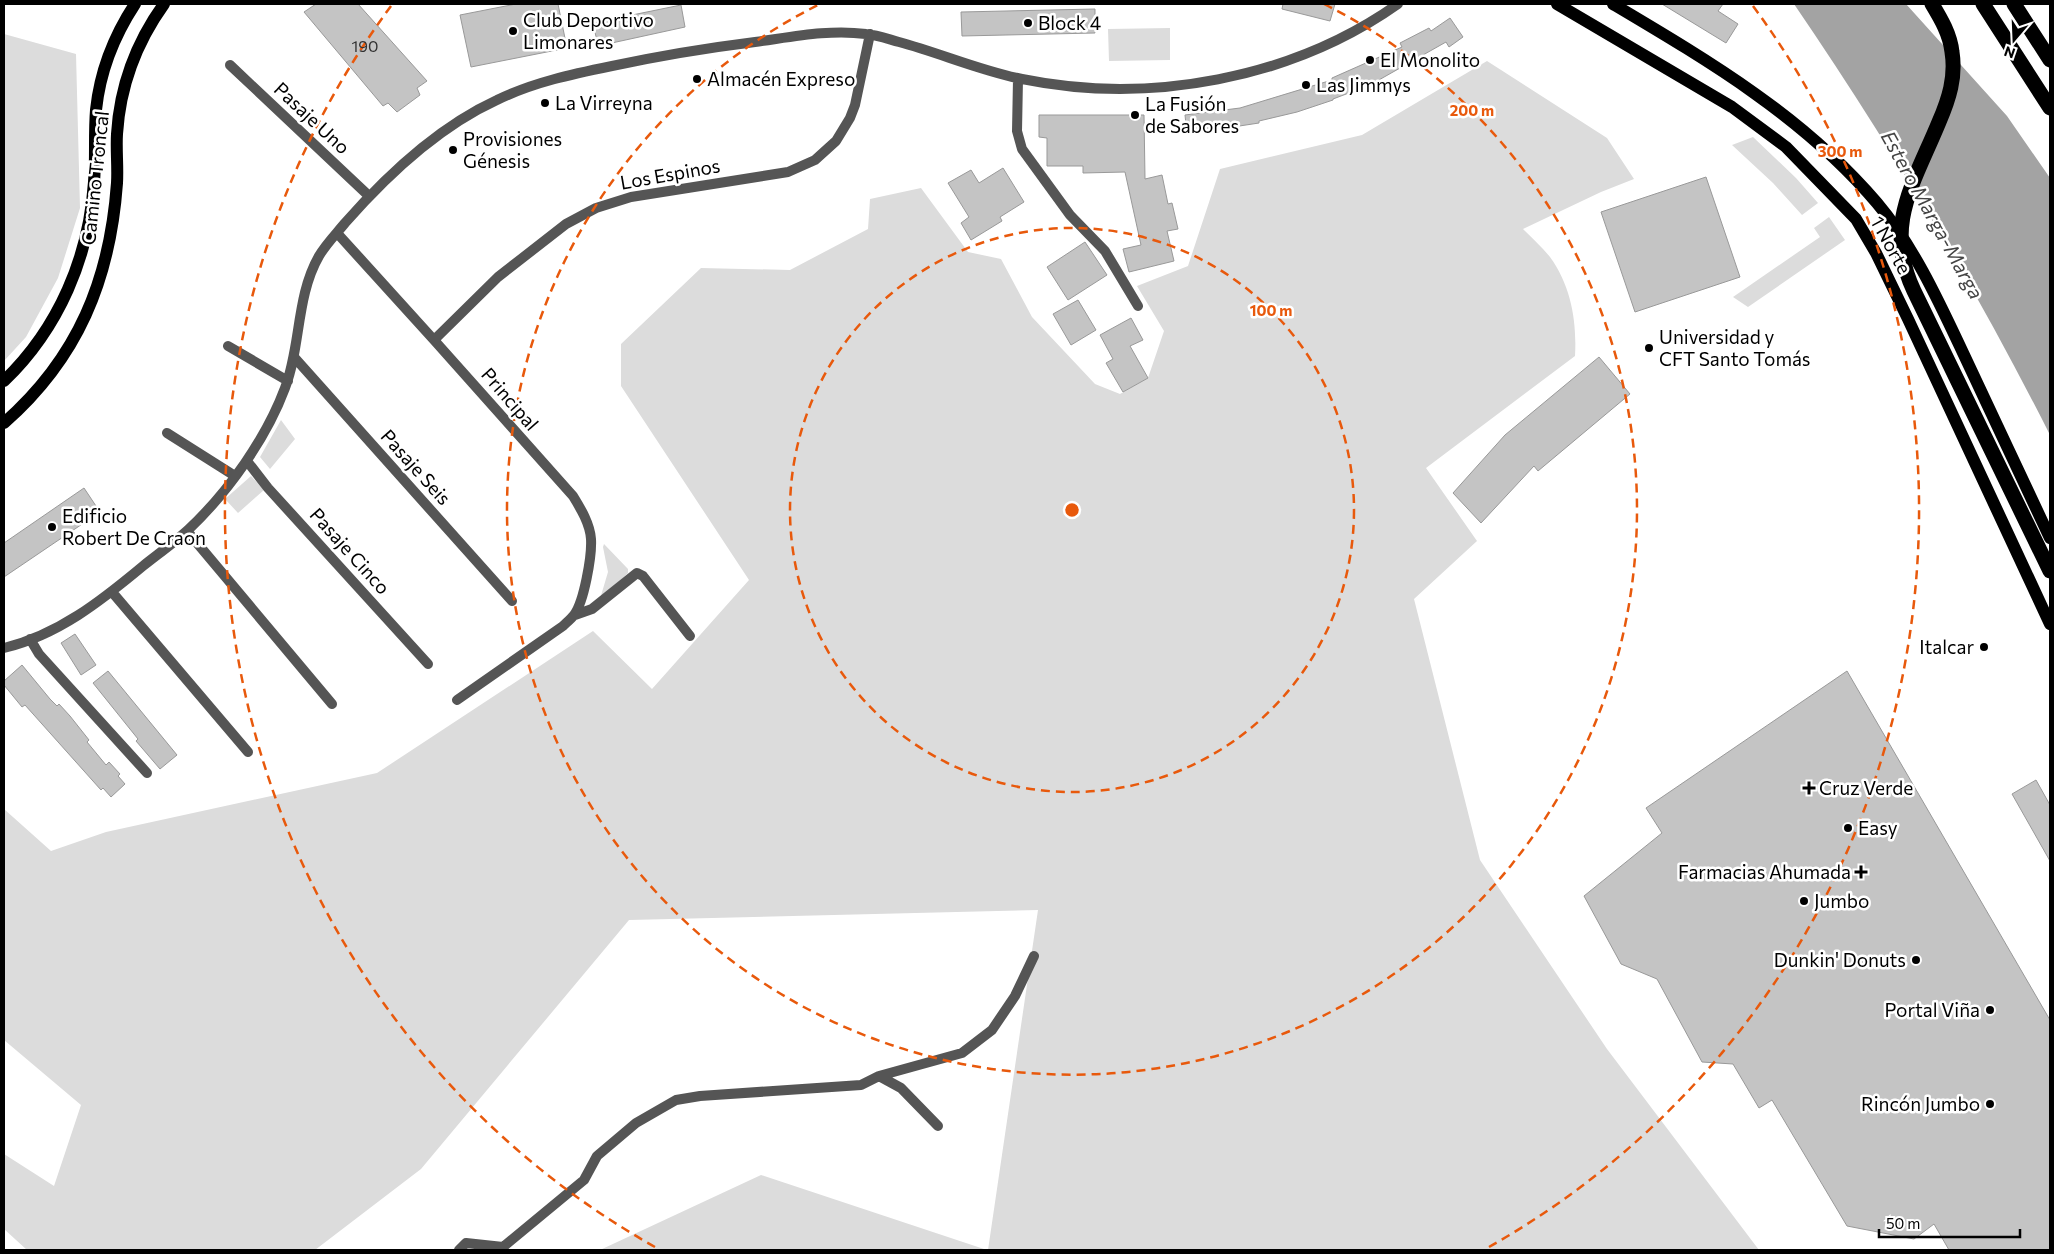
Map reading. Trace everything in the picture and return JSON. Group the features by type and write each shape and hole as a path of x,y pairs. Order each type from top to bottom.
{"highway":[{"path":"1932,4 1943,22 1952,51 1953,82 1946,107 1903,210 1900,238 1904,266 1908,279 2050,571"},
{"path":"1983,4 2050,108"},
{"path":"2014,4 2050,60"}],"main road":[{"name":"Camino Troncal","path":"4,381 31,351 46,330 67,292 79,260 90,218 99,90 116,37 135,4"},
{"name":"Camino Troncal","path":"4,422 42,386 58,364 78,333 96,292 112,226 117,182 117,133 122,96 139,44 164,4"},
{"name":"1 Norte","path":"1557,4 1732,107 1786,147 1856,219 1876,253 1908,319 2050,624"},
{"name":"1 Norte","path":"1613,4 1772,105 1801,127 1839,162 1878,204 1902,238 1938,300 2050,538"}],"street":[{"path":"4,648 30,640 77,618 187,531 211,506 247,461 268,429 288,382 310,277 319,256 369,196 422,147 447,128 498,99 550,80 658,56 832,32 870,34 1018,78 1082,87 1114,88 1186,84 1275,66 1325,46 1383,15 1398,4"},
{"name":"Los Espinos","path":"434,340 498,277 566,224 596,208 631,198 788,172 815,160 836,141 850,118 855,106 870,34"},
{"name":"Pasaje Uno","path":"230,65 369,196"},
{"path":"1018,78 1017,131 1022,149 1070,216 1105,251 1138,306"},
{"name":"Principal","path":"337,233 573,496 583,512 591,538 590,562 585,586 575,615"},
{"path":"228,346 288,382"},
{"name":"Pasaje Seis","path":"294,357 512,601"},
{"path":"167,433 235,476"},
{"name":"Pasaje Cinco","path":"247,461 268,488 428,664"},
{"path":"187,531 332,704"},
{"path":"457,700 563,626 575,615 592,609 637,573 644,576 690,636"},
{"path":"112,592 248,752"},
{"path":"30,640 39,654 147,773"},
{"path":"459,1250 466,1243 502,1249 584,1180 597,1156 636,1123 676,1100 700,1096 861,1085 878,1076 962,1053 992,1030 1015,996 1034,956"},
{"path":"878,1076 901,1088 938,1126"}],"shaded area":[{"path":"1170,28 1170,60 1109,61 1108,29"},
{"path":"4,34 76,54 80,208 58,278 26,337 4,361"},
{"path":"1487,61 1607,138 1634,179 1601,192 1523,229 1550,257 1568,292 1574,317 1575,356 1426,468 1477,541 1414,599 1480,860 1607,1049 1759,1250 988,1250 1038,910 629,920 421,1169 315,1250 27,1250 4,1229 4,1154 54,1186 81,1105 4,1040 4,809 51,851 106,832 377,773 593,631 652,689 749,580 621,386 621,344 701,268 790,270 868,229 870,199 921,188 968,252 1001,259 1032,317 1095,384 1120,394 1148,378 1164,331 1137,286 1188,266 1220,169 1362,135"},
{"path":"1753,137 1796,178 1818,203 1802,215 1773,183 1732,145"},
{"path":"1829,217 1845,240 1748,307 1733,297 1820,237 1814,228"},
{"path":"281,420 295,439 270,469 260,457"},
{"path":"251,476 264,490 238,513 225,499"},
{"path":"604,544 628,569 628,573 600,599 608,572"},
{"path":"761,1175 987,1250 600,1250"}],"water":[{"name":"Estero Marga-Marga","path":"1794,4 1906,4 2007,116 2050,178 2050,435 1992,324 1929,215 1897,162"}],"building":[{"path":"316,4 358,4 427,81 417,88 420,95 397,112 388,103 383,106 304,12"},
{"name":"Club Deportivo Limonares","path":"516,4 558,4 567,48 471,67 460,15"},
{"path":"1283,4 1335,4 1330,21 1282,9"},
{"path":"1662,4 1723,4 1718,11 1738,24 1726,43"},
{"path":"681,5 685,27 598,46 593,23"},
{"name":"Block 4","path":"1095,9 1095,33 962,36 961,12"},
{"path":"1450,18 1463,37 1449,47 1446,42 1370,85 1333,100 1297,112 1259,121 1259,123 1187,134 1185,115 1240,108 1332,80 1332,78 1402,47 1400,43 1429,28 1431,31"},
{"path":"1039,115 1144,115 1145,179 1162,175 1168,204 1172,203 1178,229 1167,231 1174,261 1129,272 1123,249 1141,245 1125,172 1083,173 1083,166 1047,166 1047,138 1039,137"},
{"path":"1003,168 1024,202 1000,217 1002,221 971,240 961,223 969,217 948,183 971,170 979,183"},
{"path":"1706,177 1740,277 1635,312 1601,212"},
{"path":"1085,242 1107,275 1068,300 1047,267"},
{"path":"1078,300 1096,330 1071,345 1053,314"},
{"path":"1131,318 1143,340 1130,346 1148,378 1123,392 1106,363 1113,359 1100,335"},
{"path":"1599,357 1630,394 1538,471 1534,466 1481,523 1453,493 1505,435"},
{"name":"Edificio Robert De Craon","path":"84,488 100,512 4,577 4,543"},
{"path":"75,634 96,665 81,675 61,643"},
{"path":"22,665 50,699 57,706 59,704 70,716 89,740 87,742 106,765 109,762 120,774 118,776 125,784 111,797 103,788 101,790 25,705 22,707 4,685 4,681"},
{"path":"108,671 177,755 160,769 136,741 138,739 93,683"},
{"path":"1847,671 2050,1020 2050,1250 1949,1250 1934,1224 1914,1239 1847,1226 1772,1100 1759,1108 1733,1064 1702,1062 1657,979 1621,964 1584,896 1662,833 1646,808"},
{"path":"2036,780 2050,805 2050,861 2012,794"}],"place":[{"name":"Block 4","path":"1028,23"},
{"name":"Club Deportivo Limonares","path":"513,31"},
{"name":"El Monolito","path":"1370,60"},
{"name":"Almacén Expreso","path":"697,79"},
{"name":"Las Jimmys","path":"1306,85"},
{"name":"La Virreyna","path":"545,103"},
{"name":"La Fusión de Sabores","path":"1135,115"},
{"name":"Provisiones Génesis","path":"453,150"},
{"name":"Universidad y CFT Santo Tomás","path":"1649,348"},
{"name":"Edificio Robert De Craon","path":"52,527"},
{"name":"Italcar","path":"1984,647"},
{"name":"Cruz Verde","path":"1809,788"},
{"name":"Easy","path":"1848,828"},
{"name":"Farmacias Ahumada","path":"1861,872"},
{"name":"Jumbo","path":"1804,901"},
{"name":"Dunkin' Donuts","path":"1916,960"},
{"name":"Portal Viña","path":"1990,1010"},
{"name":"Rincón Jumbo","path":"1990,1104"}]}
